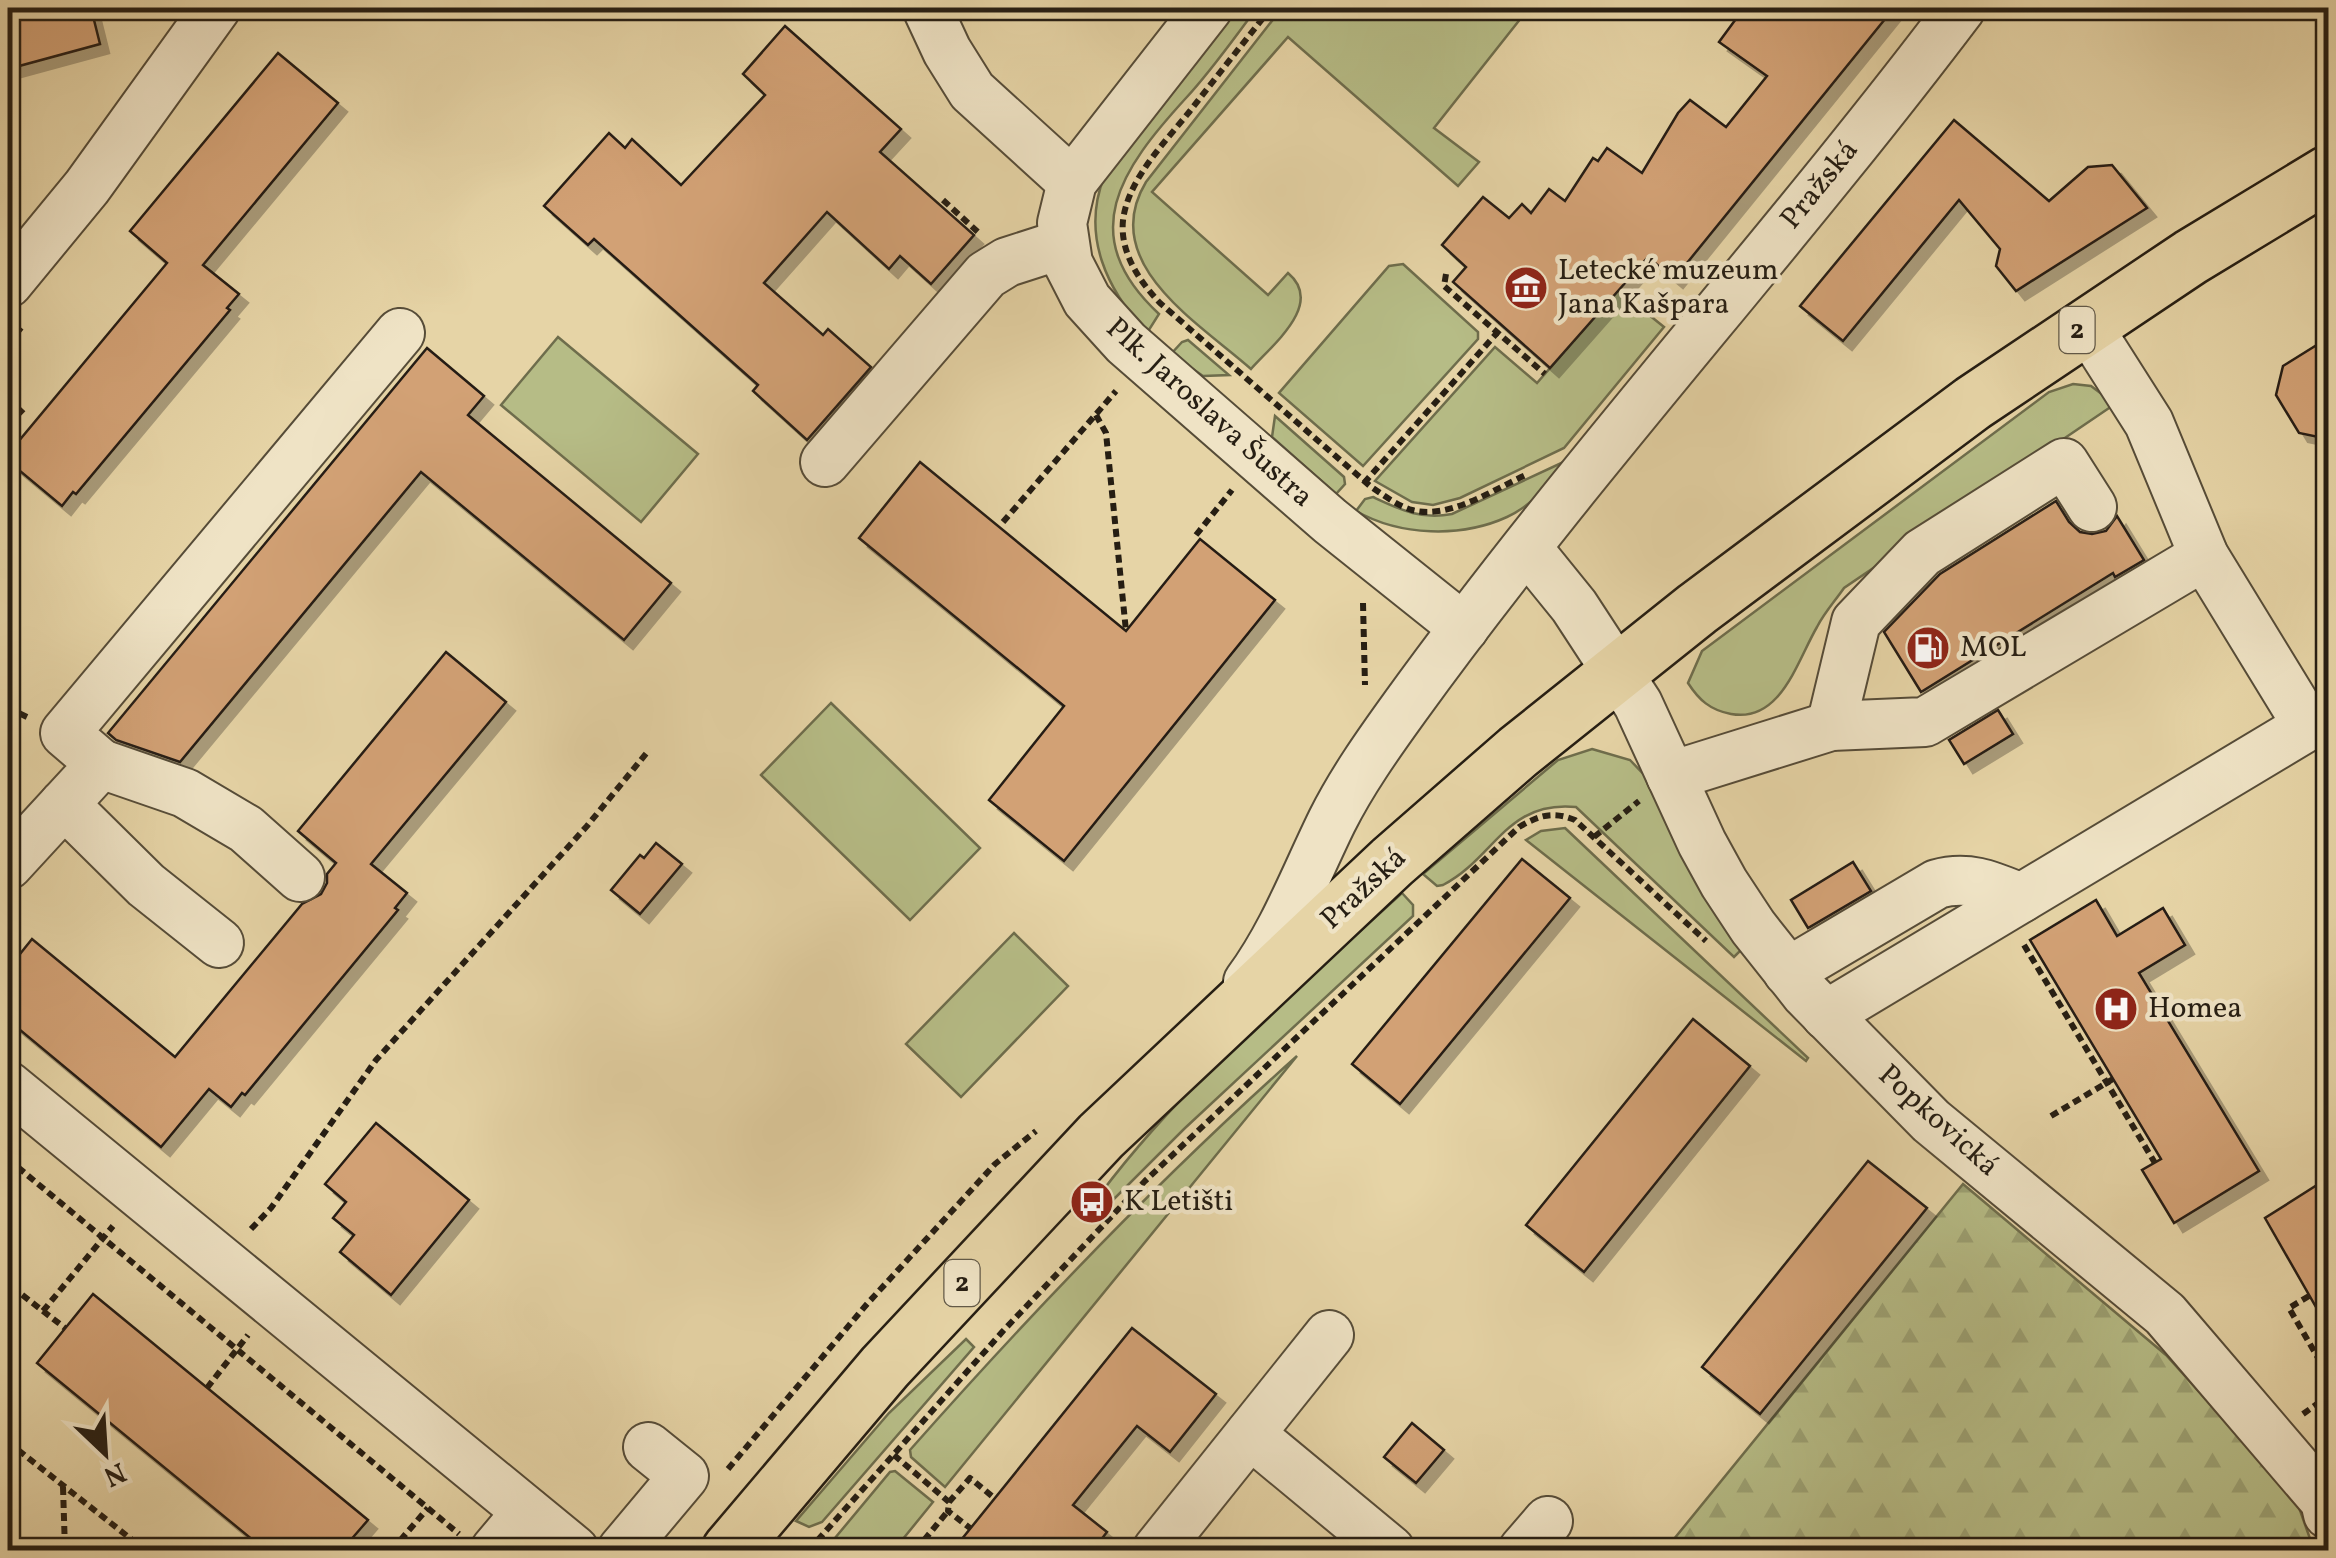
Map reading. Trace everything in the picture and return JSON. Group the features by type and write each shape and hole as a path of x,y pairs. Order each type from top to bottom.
{"main road":[{"name":"Pražská","path":"730,1550 828,1432 1087,1150 1392,862 1518,752 1618,671 1941,426 2086,324 2328,174"}],"street":[{"path":"8,284 87,188 216,8"},
{"path":"927,8 972,91 1072,182"},
{"name":"Plk. Jaroslava Šustra","path":"1208,8 1072,182 1062,223 1068,263 1087,300 1144,359 1330,521 1464,628"},
{"name":"Pražská","path":"1210,1031 1266,957 1334,817 1368,760 1464,628 1961,8"},
{"path":"826,462 986,274 1008,262 1063,244"},
{"path":"1826,1015 2020,917 2318,720 2204,556 2149,423 2086,324"},
{"path":"300,877 246,829 185,793 101,764 65,733 400,333"},
{"path":"1831,726 1856,622 1922,553 2064,463 2092,507"},
{"name":"Popkovická","path":"1527,548 1574,606 1618,671 1638,704 1724,883 1788,972 1931,1121 2158,1306 2328,1503"},
{"path":"1671,776 1831,726 1926,722 2138,581 2204,556"},
{"path":"8,865 101,764"},
{"path":"64,804 146,884 219,942"},
{"path":"1788,972 1937,884 1958,878 1976,880 2020,917"},
{"path":"12,1100 139,1193 574,1550"},
{"path":"1157,1550 1329,1335"},
{"path":"1250,1434 1390,1550"},
{"path":"622,1550 684,1476 648,1446"},
{"path":"481,1545 527,1512"}],"path":[{"path":"1272,8 1151,160 1130,196 1123,218 1131,264 1143,285 1179,320 1366,482 1409,509 1432,511 1462,505 1533,471"},
{"path":"1446,274 1444,286 1545,374"},
{"path":"1003,522 1179,320"},
{"path":"1330,521 1497,332"},
{"path":"8,399 24,414"},
{"path":"1096,415 1106,434 1126,630"},
{"path":"1196,535 1258,458"},
{"path":"1360,591 1364,604 1365,692"},
{"path":"220,1260 271,1208 376,1060 561,855 649,750"},
{"path":"809,1550 1002,1331 1145,1181 1519,827 1538,816 1558,813 1575,820 1719,954"},
{"path":"2020,917 2155,1163"},
{"path":"2051,1116 2110,1081"},
{"path":"720,1477 880,1290 996,1164 1039,1129"},
{"path":"8,1159 428,1508 481,1545"},
{"path":"42,1311 139,1193"},
{"path":"12,1287 65,1328"},
{"path":"2309,1296 2288,1308 2328,1376"},
{"path":"206,1388 249,1334"},
{"path":"2294,1420 2328,1396"},
{"path":"8,1442 145,1550"},
{"path":"894,1455 970,1528"},
{"path":"916,1550 970,1478 993,1498"},
{"path":"64,1486 65,1550"},
{"path":"392,1550 428,1508"}],"green space":[{"path":"1229,8 1257,8 1142,151 1116,203 1113,230 1118,257 1133,285 1159,314 1147,333 1120,299 1102,261 1095,220 1098,199 1104,177"},
{"path":"1282,8 1529,8 1434,128 1479,162 1458,186 1288,37 1152,192 1268,295 1288,273 1298,285 1301,298 1291,324 1251,369 1161,289 1144,265 1134,239 1134,211 1146,182"},
{"path":"1403,264 1478,332 1478,339 1363,466 1279,393 1389,266"},
{"path":"1618,290 1664,327 1564,448 1460,498 1433,505 1412,502 1375,481 1495,347 1537,383"},
{"path":"558,337 698,454 641,522 501,405"},
{"path":"1188,340 1229,375 1203,376 1171,354"},
{"path":"2073,384 2091,386 2115,404 1844,588 1823,617 1785,687 1763,709 1731,714 1711,707 1696,694 1688,683 1702,651 2049,392"},
{"path":"1275,416 1344,477 1345,484 1336,494 1272,437"},
{"path":"1570,459 1525,506 1489,524 1431,531 1392,525 1356,511 1365,499 1373,497 1421,515 1452,514"},
{"path":"831,703 980,848 910,920 761,775"},
{"path":"1592,749 1630,760 1650,781 1750,941 1734,957 1576,807 1552,807 1517,821 1461,874 1443,885 1437,886 1423,874 1558,760"},
{"path":"1565,828 1808,1058 1806,1061 1526,840 1541,831"},
{"path":"1402,893 1413,905 1413,916 1111,1202 1101,1193 1206,1073"},
{"path":"1014,933 1068,986 961,1097 906,1044"},
{"path":"1297,1056 945,1487 911,1457 910,1450 1098,1247"},
{"path":"1963,1184 2166,1355 2296,1499 2314,1550 1665,1550"},
{"path":"966,1339 974,1347 822,1522 809,1527 796,1521 889,1413"},
{"path":"895,1471 933,1502 894,1550 825,1550 890,1472"}],"building":[{"path":"51,8 91,8 100,44 8,69 8,19"},
{"path":"1744,8 1894,8 1674,279 1648,257 1550,368 1453,282 1466,267 1442,245 1483,197 1509,218 1522,204 1531,213 1549,189 1565,201 1593,158 1598,161 1607,148 1642,173 1690,100 1726,127 1767,76 1719,42"},
{"path":"785,26 901,129 880,152 974,235 931,284 900,256 889,269 827,212 764,283 823,335 828,329 871,367 807,440 753,391 758,385 594,239 588,245 544,206 609,133 625,148 632,139 681,185 765,95 743,74"},
{"path":"278,53 338,103 203,265 239,294 227,308 230,310 62,506 8,461 8,454 167,263 130,231"},
{"path":"1954,120 2049,201 2088,167 2112,165 2147,208 2016,291 1996,266 2000,249 1959,200 1843,341 1800,306"},
{"path":"2328,338 2328,439 2299,433 2276,395 2283,366"},
{"path":"427,348 484,396 468,415 671,583 624,640 421,472 180,762 116,740 108,733"},
{"path":"920,462 1126,631 1200,539 1275,600 1064,861 989,800 1064,706 859,538"},
{"path":"2056,501 2080,532 2106,531 2117,516 2144,560 2115,577 2113,573 1921,692 1884,632 1940,574"},
{"path":"446,652 506,702 371,864 407,893 395,908 398,910 231,1107 209,1089 161,1147 8,1020 8,969 32,939 175,1057 302,904 321,894 327,874 336,863 298,831"},
{"path":"1998,710 2013,734 1964,764 1949,740"},
{"path":"656,843 682,864 640,914 611,890 640,855 644,858"},
{"path":"1522,859 1570,898 1400,1104 1352,1064"},
{"path":"1853,862 1871,891 1808,928 1791,900"},
{"name":"Homea","path":"2096,900 2117,936 2163,908 2185,945 2139,973 2259,1171 2174,1223 2142,1170 2161,1159 2030,940"},
{"path":"1693,1019 1750,1066 1584,1272 1526,1225"},
{"path":"376,1123 469,1200 391,1295 340,1252 354,1235 333,1218 346,1202 325,1184"},
{"path":"1868,1161 1927,1208 1760,1414 1702,1367"},
{"path":"2328,1178 2328,1328 2265,1218"},
{"path":"93,1294 368,1520 342,1550 265,1550 37,1363"},
{"path":"1132,1328 1216,1394 1170,1452 1137,1426 1073,1505 1107,1532 1093,1550 953,1550"},
{"path":"1412,1423 1444,1450 1416,1483 1384,1457"}],"place":[{"name":"Letecké muzeum Jana Kašpara","path":"1526,288"},
{"name":"MOL","path":"1928,648"},
{"name":"Homea","path":"2116,1009"},
{"name":"K Letišti","path":"1092,1202"}]}
